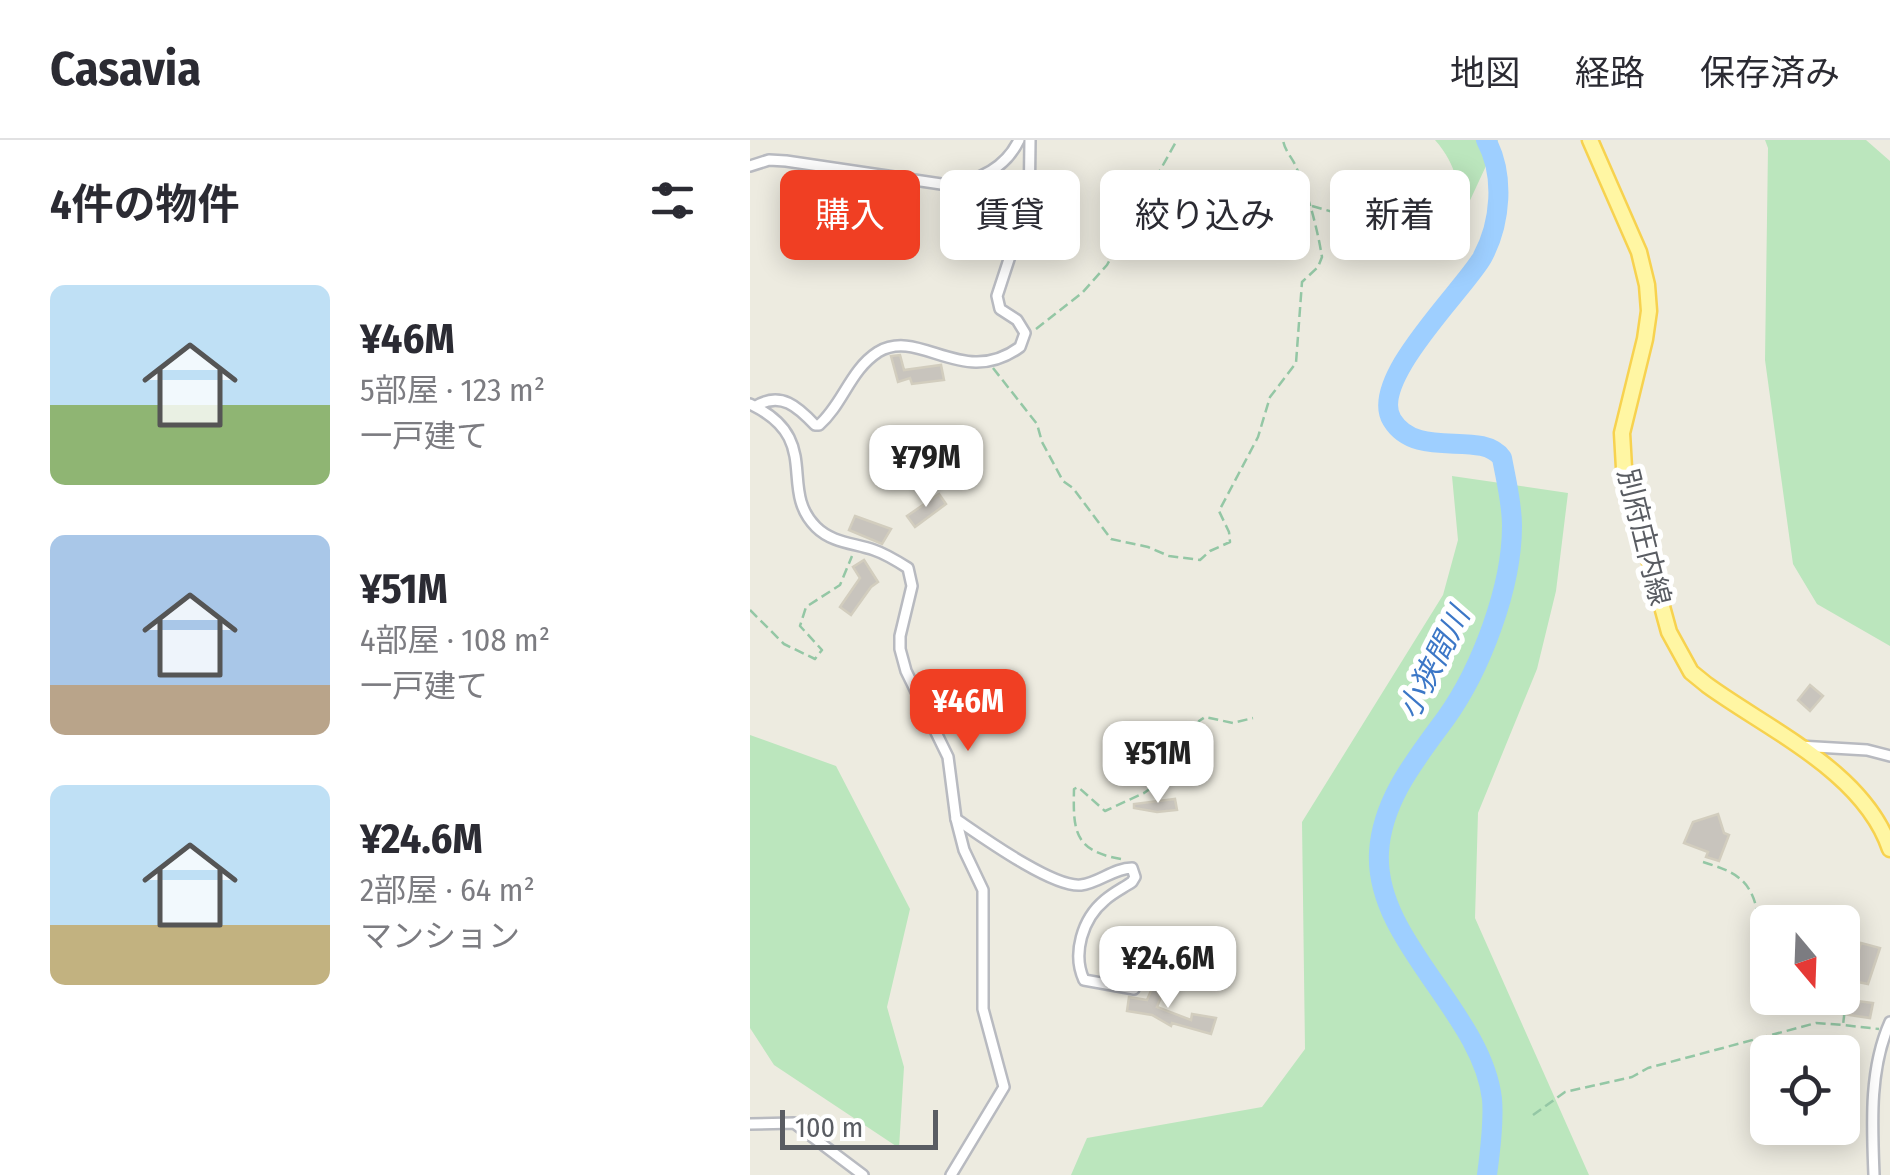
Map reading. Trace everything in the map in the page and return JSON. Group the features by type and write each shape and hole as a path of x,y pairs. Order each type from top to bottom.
{"main road":[{"name":"別府庄内線","path":"1590,140 1639,252 1647,285 1650,311 1646,340 1622,433 1624,468 1669,632 1692,672 1846,782 1864,801 1890,848"}],"street":[{"path":"750,166 769,160 786,161 948,185 968,182 1002,164 1019,140"},
{"path":"753,405 774,398 784,400 815,426 820,425 859,369 891,346 970,363 990,363 1020,347 1026,333 1017,320 1000,309 997,296 1013,247 1029,218 1030,140"},
{"path":"753,405 774,418 792,440 800,494 814,525 828,537 891,557 908,568 912,586 900,649 906,671 948,756 956,820 964,850 983,890 982,1008 1004,1087 951,1175"},
{"path":"1796,746 1866,750 1890,756"},
{"path":"956,820 1018,860 1068,883 1087,883 1129,867 1136,877 1097,908 1076,959 1084,980 1134,989"},
{"path":"1874,1175 1875,1076 1888,1026"},
{"path":"750,1124 794,1123 863,1175"}],"path":[{"path":"1026,333 1082,293 1107,264 1177,140"},
{"path":"1282,140 1284,150 1298,170"},
{"path":"990,363 1036,424 1064,481 1111,539 1148,546 1169,556 1200,560 1230,542 1230,532 1219,511 1258,438 1270,396 1296,363 1302,282 1318,267 1322,257 1310,205 1330,211"},
{"path":"750,610 784,644 815,659 822,650 800,626 806,607 840,585 857,545"},
{"path":"1129,867 1129,861 1105,856 1084,845 1073,826 1074,789 1078,787 1105,811 1113,809 1175,771 1199,721 1206,717 1233,724 1253,718"},
{"path":"1702,862 1734,872 1754,895 1756,905"},
{"path":"1842,1025 1844,1015"},
{"path":"1533,1115 1565,1092 1632,1077 1648,1068 1816,1023 1888,1026"}],"green space":[{"path":"1435,140 1498,140 1470,200 1470,170 1453,170"},
{"path":"1765,140 1866,140 1890,161 1890,646 1817,604 1793,564 1765,360"},
{"path":"1452,476 1568,493 1556,591 1537,669 1478,813 1475,918 1589,1175 1071,1175 1087,1138 1262,1107 1305,1049 1302,822 1443,595 1458,540"},
{"path":"750,735 836,766 910,909 887,1007 904,1067 899,1148 774,1065 750,1028"}],"building":[{"path":"900,355 904,370 941,365 944,380 912,384 910,378 898,382 891,356"},
{"path":"939,494 946,504 915,527 907,516"},
{"path":"855,516 891,529 882,544 849,530"},
{"path":"864,560 878,582 851,615 840,607 860,578 853,567"},
{"path":"1810,685 1823,696 1810,711 1798,700"},
{"path":"1175,799 1177,810 1134,808 1134,804"},
{"path":"1718,814 1724,833 1729,835 1719,861 1684,843 1693,822"},
{"path":"1861,943 1880,948 1868,984 1860,982"},
{"path":"1156,979 1166,984 1157,1007 1191,1020 1192,1014 1216,1018 1211,1034 1127,1011 1129,997 1147,1000"},
{"path":"1860,1001 1873,1003 1870,1018 1849,1015 1860,1015"}],"waterway":[{"name":"小狭間川","path":"1486,140 1498,183 1497,215 1488,244 1482,258 1420,337 1393,383 1388,403 1392,420 1417,439 1479,446 1502,458 1511,509 1511,550 1500,601 1482,652 1459,698 1394,798 1379,852 1382,885 1393,916 1451,1006 1484,1067 1492,1099 1487,1175"}]}
